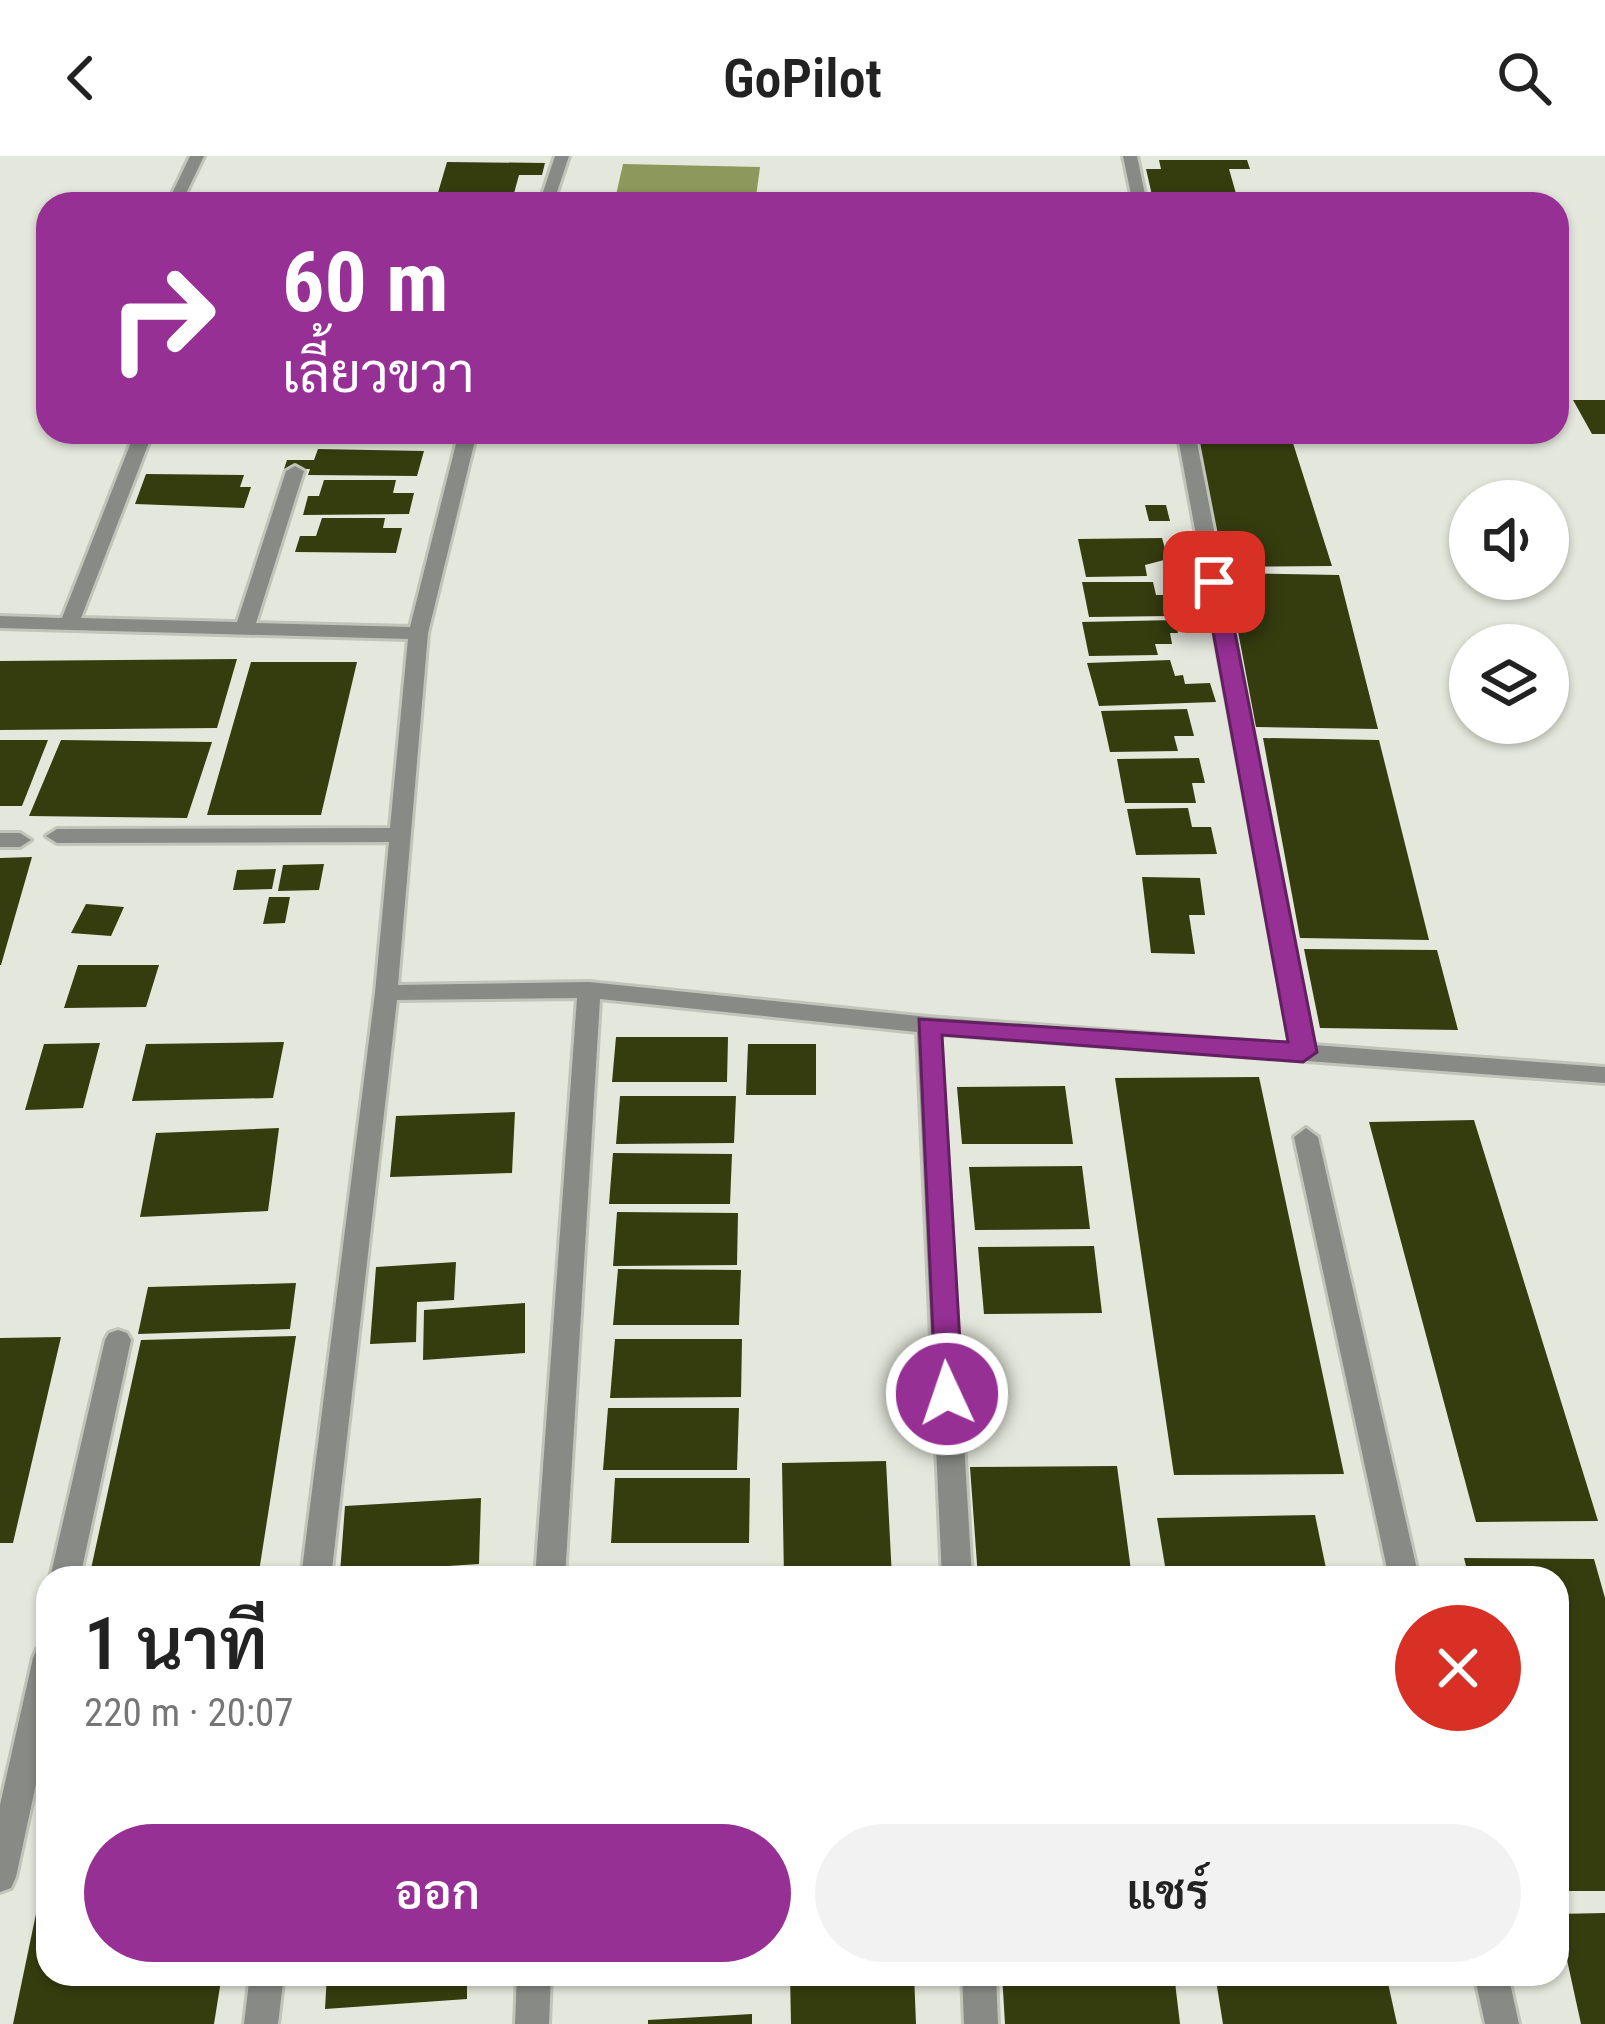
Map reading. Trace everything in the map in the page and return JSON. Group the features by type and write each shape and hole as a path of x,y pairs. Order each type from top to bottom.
{"street":[{"path":"180,192 197,156"},
{"path":"550,192 562,156"},
{"path":"1130,156 1138,192"},
{"path":"69,624 139,444"},
{"path":"317,1566 386,993 418,633 465,444"},
{"path":"1188,444 1303,1052"},
{"path":"245,628 295,471"},
{"path":"0,622 418,633"},
{"path":"56,836 397,836"},
{"path":"386,993 589,990 928,1025 1605,1075"},
{"path":"551,1566 589,990"},
{"path":"928,1025 956,1566"},
{"path":"1306,1137 1400,1566"},
{"path":"68,1566 118,1340"},
{"path":"0,1877 36,1713"},
{"path":"261,2024 266,1986"},
{"path":"532,2024 534,1986"},
{"path":"979,1986 981,2024"},
{"path":"1494,1986 1502,2024"}],"shaded area":[{"path":"623,164 760,167 757,192 617,192"}],"building":[{"path":"1159,160 1247,160 1250,169 1229,169 1236,192 1151,192 1146,169 1161,169"},
{"path":"447,162 545,163 542,175 519,175 514,192 438,192"},
{"path":"1573,400 1605,400 1605,434 1592,434"},
{"path":"1189,444 1293,444 1332,566 1220,567"},
{"path":"318,449 424,451 417,476 308,475 310,469 284,469 287,460 314,460"},
{"path":"146,474 244,475 240,487 251,487 244,508 135,504"},
{"path":"324,480 396,480 393,493 414,493 409,514 303,515 308,496 319,496"},
{"path":"1145,505 1166,505 1170,521 1149,521"},
{"path":"322,518 385,518 383,528 402,528 396,553 295,552 300,536 316,536"},
{"path":"1162,538 1168,559 1145,565 1147,576 1086,577 1078,539"},
{"path":"1227,573 1339,575 1378,729 1256,727"},
{"path":"1082,582 1153,582 1156,595 1170,595 1174,616 1089,617"},
{"path":"1175,620 1178,633 1170,633 1172,644 1155,644 1158,655 1089,656 1082,622"},
{"path":"237,659 217,728 0,730 0,661"},
{"path":"1170,660 1175,676 1183,675 1185,684 1210,683 1216,702 1099,706 1087,663"},
{"path":"251,662 357,662 321,815 207,815"},
{"path":"1187,709 1194,736 1174,736 1178,751 1110,752 1101,711"},
{"path":"1263,738 1379,740 1429,940 1300,938"},
{"path":"0,740 48,740 22,806 0,806"},
{"path":"61,740 212,742 187,818 29,816"},
{"path":"1199,758 1205,783 1192,783 1196,803 1125,803 1117,759"},
{"path":"1188,808 1192,827 1211,827 1217,854 1136,855 1127,809"},
{"path":"32,857 1,965 0,965 0,858"},
{"path":"324,864 319,890 278,891 283,865"},
{"path":"276,869 272,889 233,890 237,870"},
{"path":"1142,877 1200,878 1205,915 1189,915 1195,954 1151,953"},
{"path":"269,897 290,897 285,923 263,924"},
{"path":"86,904 124,907 111,936 71,933"},
{"path":"1304,949 1437,950 1458,1030 1320,1028"},
{"path":"78,965 159,965 146,1007 64,1008"},
{"path":"616,1037 728,1037 727,1082 612,1082"},
{"path":"284,1042 273,1098 132,1101 146,1044"},
{"path":"100,1043 83,1108 25,1110 44,1044"},
{"path":"748,1044 816,1044 816,1095 746,1095"},
{"path":"1259,1077 1344,1474 1174,1475 1115,1078"},
{"path":"1065,1086 1073,1144 962,1144 957,1087"},
{"path":"620,1096 736,1096 734,1143 616,1144"},
{"path":"515,1112 512,1173 390,1177 396,1116"},
{"path":"1474,1120 1598,1521 1476,1522 1369,1122"},
{"path":"279,1128 268,1211 140,1217 156,1133"},
{"path":"613,1153 732,1154 730,1204 609,1204"},
{"path":"1082,1166 1090,1229 975,1230 969,1167"},
{"path":"617,1212 738,1213 737,1265 613,1266"},
{"path":"1094,1246 1102,1313 984,1314 978,1247"},
{"path":"456,1262 454,1300 417,1302 416,1342 370,1344 376,1267"},
{"path":"618,1269 741,1270 739,1325 613,1325"},
{"path":"296,1283 290,1329 138,1334 148,1287"},
{"path":"525,1303 525,1353 423,1360 424,1310"},
{"path":"296,1336 260,1566 92,1566 141,1340"},
{"path":"61,1337 13,1543 0,1543 0,1338"},
{"path":"615,1339 742,1339 741,1397 610,1398"},
{"path":"608,1408 739,1408 737,1470 603,1470"},
{"path":"886,1461 891,1566 784,1566 782,1463"},
{"path":"1117,1466 1130,1566 977,1566 970,1467"},
{"path":"615,1478 750,1478 749,1543 611,1543"},
{"path":"481,1498 479,1564 341,1566 345,1506"},
{"path":"1315,1515 1326,1566 1165,1566 1157,1518"},
{"path":"1464,1558 1594,1559 1605,1598 1605,1891 1569,1891 1569,1566 1466,1566"},
{"path":"1605,1913 1605,2024 1581,2024 1569,1969 1569,1914"},
{"path":"36,1914 36,1986 220,1986 214,2024 13,2024"},
{"path":"326,1986 467,1986 467,1999 325,2009"},
{"path":"790,1986 914,1986 916,2024 791,2024"},
{"path":"1003,1986 1175,1986 1180,2024 1005,2024"},
{"path":"1217,1986 1389,1986 1397,2024 1223,2024"},
{"path":"752,2014 752,2024 648,2024 648,2020"}],"route":[{"path":"947,1394 928,1025 1303,1052 1214,582"}]}
